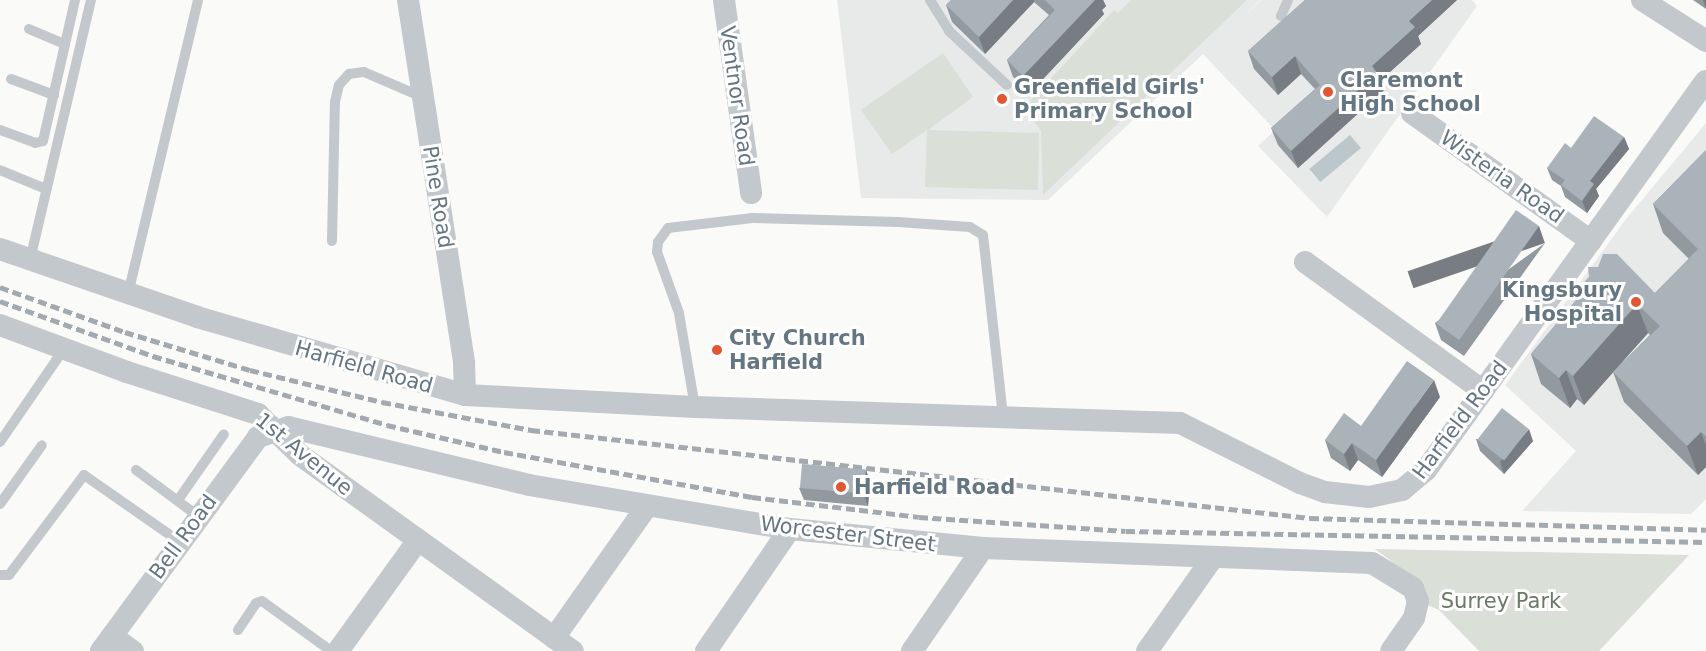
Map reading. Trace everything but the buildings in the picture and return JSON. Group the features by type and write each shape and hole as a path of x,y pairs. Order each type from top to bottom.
{"street":[{"name":"Pine Road","path":"408,0 464,363 465,395"},
{"name":"Ventnor Road","path":"724,0 751,193"},
{"path":"1642,0 1706,40"},
{"name":"Harfield Road","path":"0,249 128,294 303,350 465,395 695,407 1180,423 1300,483 1325,492 1369,497 1402,490 1416,481 1706,81"},
{"name":"Wisteria Road","path":"1412,113 1591,241"},
{"path":"1305,262 1483,391"},
{"name":"1st Avenue","path":"0,326 258,414 300,455 568,648"},
{"name":"Worcester Street","path":"272,429 308,429 530,484 790,529 983,549 1372,563 1413,588 1418,601 1414,618 1391,651"},
{"name":"Bell Road","path":"107,643 258,437 272,429"},
{"path":"568,648 647,506"},
{"path":"706,651 790,529"},
{"path":"343,649 418,540"},
{"path":"912,651 983,549"},
{"path":"1147,651 1212,559"},
{"path":"107,643 133,651"}],"lane":[{"path":"0,130 39,143 54,96 75,0"},
{"path":"30,260 91,0"},
{"path":"128,294 198,0"},
{"path":"930,0 949,31 1007,85"},
{"path":"1281,16 1288,0"},
{"path":"29,29 65,44"},
{"path":"332,241 335,102 339,85 349,74 364,72 423,98"},
{"path":"11,79 54,96"},
{"path":"0,170 46,189"},
{"path":"695,407 680,313 657,252 658,242 668,228 752,218 898,222 970,226 983,235 1004,417"},
{"path":"0,442 64,349"},
{"path":"178,500 224,434"},
{"path":"0,504 42,445"},
{"path":"136,470 198,516"},
{"path":"0,575 9,575 84,475 180,542"},
{"path":"238,630 256,603 262,601 343,649"}],"shaded area":[{"name":"Greenfield Girls' Primary School","path":"837,0 1260,0 1243,17 1261,0 1472,0 1477,6 1327,217 1258,146 1275,130 1203,54 1048,200 861,198"},
{"name":"Kingsbury Hospital","path":"1706,123 1706,499 1691,514 1522,511 1576,451 1505,385 1626,219"},
{"path":"1350,135 1361,148 1320,182 1309,169"}],"green space":[{"path":"1131,0 1247,0 1043,195 1041,131 1024,108 1114,10 1118,13"},
{"path":"943,53 973,97 928,130 1039,133 1038,190 925,187 927,130 892,154 861,110"},
{"name":"Surrey Park","path":"1375,549 1689,555 1599,651 1479,651 1439,610 1427,605 1415,579"}],"railway":[{"path":"0,287 125,332 250,370 382,402 531,430 1310,518 1706,530"},
{"path":"0,301 153,356 387,425 504,452 752,497 919,517 1126,531 1706,542"}],"place":[{"name":"Claremont High School","path":"1328,92"},
{"name":"Greenfield Girls' Primary School","path":"1002,99"},
{"name":"Kingsbury Hospital","path":"1636,302"},
{"name":"City Church Harfield","path":"717,350"},
{"name":"Harfield Road","path":"841,487"}]}
